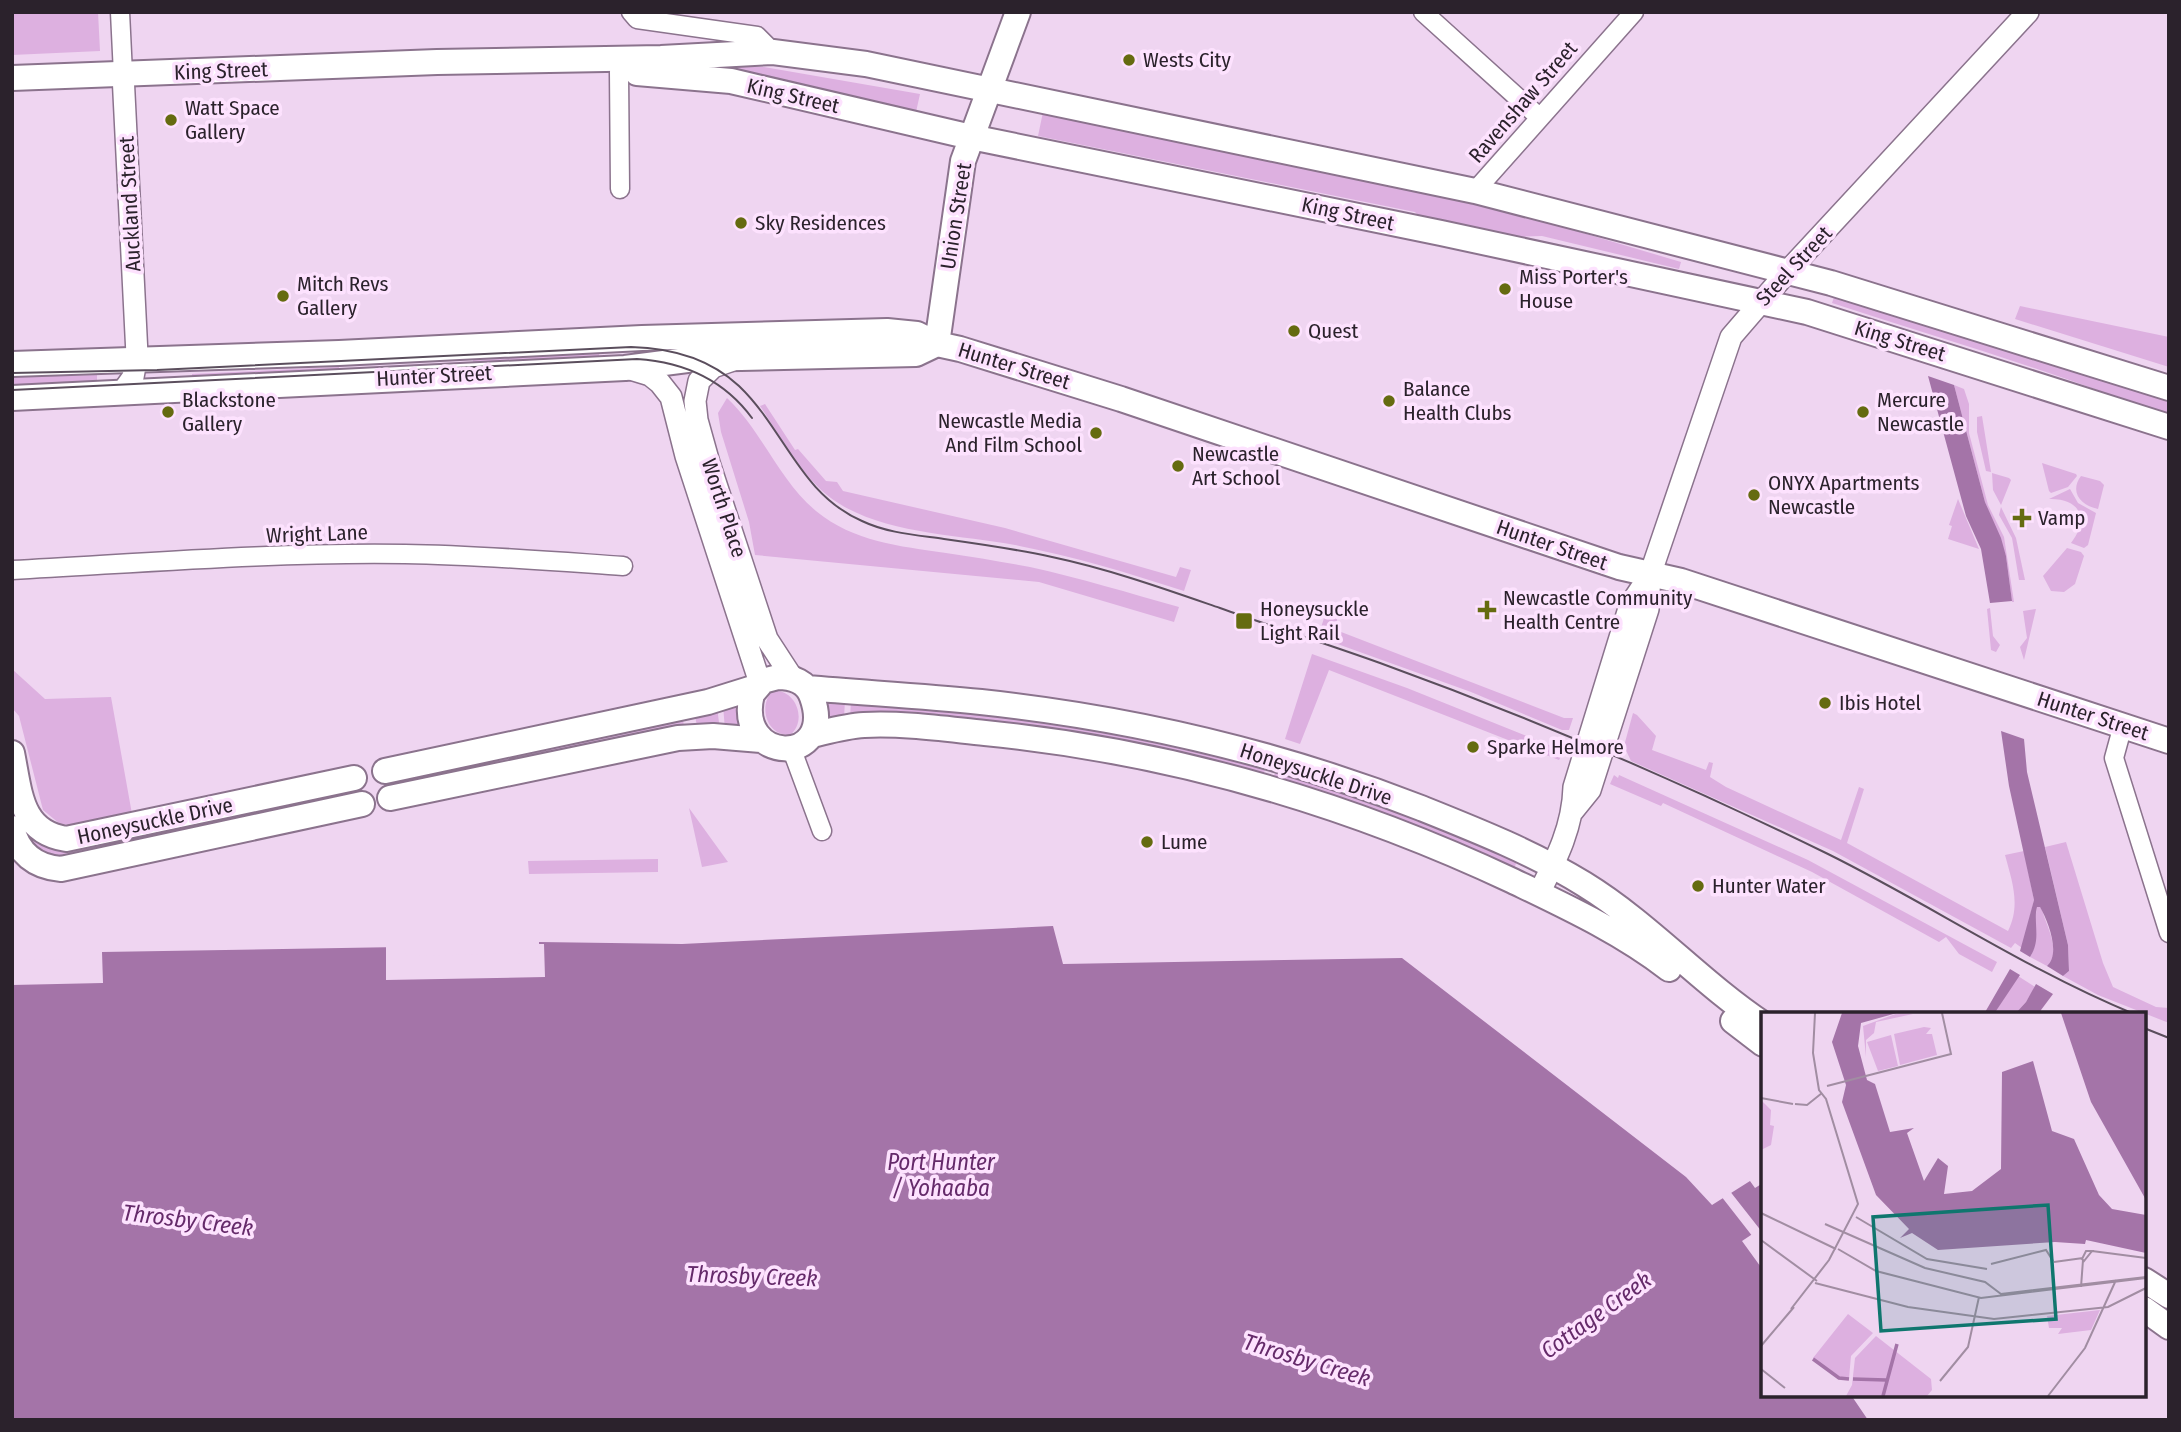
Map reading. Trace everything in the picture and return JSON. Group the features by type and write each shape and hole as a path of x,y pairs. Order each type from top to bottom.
{"main road":[{"name":"Union Street","path":"937,344 962,161 1018,12"},
{"name":"King Street","path":"12,78 661,58 773,52 866,64 1475,191 1831,283 2169,388"},
{"name":"King Street","path":"514,61 731,81 971,137 1452,235 1807,312 2169,426"},
{"name":"Hunter Street","path":"12,364 642,338 887,331 917,334 937,344 1121,399 1619,567 1681,581 2169,741"},
{"name":"Hunter Street","path":"12,398 625,368 695,359 817,354 916,354 937,344"},
{"path":"778,677 800,683 814,701 816,713 802,742 778,748 761,740 713,736 678,738 390,798 377,807 362,804 354,795 354,778 368,767 385,771 708,702 758,685 778,677"},
{"name":"Honeysuckle Drive","path":"800,683 982,702 1127,723 1215,742 1296,765 1403,801 1552,866 1613,903 1723,995 1761,1023"},
{"path":"758,685 752,694 750,711 754,728 761,740"},
{"name":"Honeysuckle Drive","path":"802,742 863,725 939,728 1074,744 1140,756 1266,787 1344,812 1468,860 1601,924 1643,948 1761,1042"},
{"name":"Honeysuckle Drive","path":"12,753 27,815 43,833 66,839 354,778"},
{"path":"385,771 393,783 390,798"},
{"name":"Honeysuckle Drive","path":"12,828 26,856 37,864 61,869 362,804"},
{"path":"2146,1281 2169,1296"},
{"path":"2146,1310 2169,1327"}],"street":[{"name":"Auckland Street","path":"120,12 137,360 132,382 123,391"},
{"path":"631,12 637,19 757,36 773,52"},
{"path":"1423,12 1539,117"},
{"name":"Ravenshaw Street","path":"1475,191 1634,12"},
{"name":"Steel Street","path":"1539,893 1573,811 1590,790 1648,609 1650,575 1731,337 1787,272 2028,12"},
{"path":"619,72 620,189"},
{"name":"Worth Place","path":"746,358 720,364 704,375 695,394 697,420 767,639 800,683"},
{"name":"Worth Place","path":"625,368 650,375 671,397 686,456 758,685"},
{"name":"Wright Lane","path":"12,570 322,555 485,556 623,566"},
{"path":"2123,725 2114,758 2169,933"},
{"path":"802,742 822,831"}],"shaded area":[{"path":"12,12 98,12 100,51 12,55"},
{"path":"622,64 764,67 920,94 916,112"},
{"path":"1043,112 1516,213 1681,262 1679,269 1542,236 1504,237 1423,221 1415,212 1038,136"},
{"path":"1835,294 2169,401 2169,418 2044,371 1832,303"},
{"path":"2020,306 2169,337 2169,367 2015,319"},
{"path":"599,356 473,363 473,360"},
{"path":"339,369 192,377 192,374"},
{"path":"97,375 97,381 12,386 12,377"},
{"path":"1954,385 1964,389 1969,404 1969,433 1988,505 2004,537 2014,602 2006,556 1985,502"},
{"path":"727,398 750,425 803,499 816,511 846,530 894,545 1030,567 1123,591 1179,607 1174,622 1039,582 755,555 749,522 721,432 718,413"},
{"path":"765,404 795,450 798,449 826,481 837,482 843,491 1005,528 1176,577 1180,567 1191,570 1184,591 1058,554 917,530 868,518 846,508 817,486 790,453 760,406"},
{"path":"1982,416 1991,472 1986,471 1977,432 1977,417"},
{"path":"2042,463 2077,476 2068,487 2051,493"},
{"path":"1992,473 2011,480 2001,505 1993,490"},
{"path":"2081,476 2100,481 2104,485 2098,509 2086,505 2079,497 2076,487"},
{"path":"2070,489 2078,503 2096,513 2088,545 2084,548 2071,543 2077,534 2081,518 2075,506 2049,499"},
{"path":"1958,499 1979,549 1948,539 1952,526 1949,525"},
{"path":"2001,507 2016,538 2025,580 2019,580 2012,538 1999,515"},
{"path":"2067,548 2081,552 2084,556 2075,584 2064,592 2051,591 2043,576"},
{"path":"1990,608 1993,636 2000,645 1996,652 1991,650 1987,609"},
{"path":"2036,609 2024,660 2020,647 2027,638 2023,611"},
{"path":"1325,615 1337,619 1336,630 1564,718 1573,718 1569,730 1562,730 1471,692 1318,637"},
{"path":"1312,654 1407,688 1564,751 1559,760 1329,670 1300,744 1285,739"},
{"path":"12,669 45,699 111,697 132,814 86,827 60,824 43,810 19,716 12,708"},
{"path":"772,691 787,695 797,707 798,722 790,735 776,731 767,719 766,705"},
{"path":"738,698 741,730 725,730 723,705"},
{"path":"823,698 845,699 844,719 824,726"},
{"path":"851,700 1034,715 1267,764 1261,781 850,718"},
{"path":"717,707 720,730 698,731 694,711"},
{"path":"1633,713 1656,736 1652,750 1706,770 1709,762 1713,763 1710,777 1726,787 1841,840 1859,787 1864,789 1847,843 2008,931 2015,902 2005,855 2024,851 2034,900 2022,948 2015,943 2011,948 1833,851 1631,761 1624,746"},
{"path":"682,714 685,732 527,765 523,747"},
{"path":"511,750 515,768 424,787 421,769"},
{"path":"1277,767 1414,814 1517,861 1512,874 1271,785"},
{"path":"1614,775 1808,860 1997,962 1992,972 1959,954 1946,937 1939,942 1812,872 1663,803 1661,806 1610,784"},
{"path":"326,790 331,808 266,821 262,804"},
{"path":"689,808 728,862 702,867"},
{"path":"237,810 241,827 71,864 33,856 23,829 38,843 57,848"},
{"path":"2066,842 2103,963 2113,987 2156,1007 2169,1008 2169,1023 2098,995 2063,976 2069,971 2068,945 2045,847"},
{"path":"658,859 658,872 529,874 528,861"},
{"path":"2037,907 2042,910 2053,947 2051,961 2047,966 2030,957 2036,939"},
{"path":"2018,976 2035,987 2017,1012 1995,1012"}],"water":[{"path":"1928,376 1954,385 1985,502 2006,556 2012,601 1990,603 1981,549 1966,516"},
{"path":"2001,731 2024,739 2027,772 2068,945 2069,971 2063,976 2047,966 2051,961 2053,946 2040,907 2037,907 2036,912 2036,940 2033,951 2030,957 2020,951 2034,900 2009,786"},
{"name":"Port Hunter / Yohaaba","path":"1053,926 1063,964 1402,958 1686,1177 1712,1205 1750,1181 1755,1188 1761,1184 1761,1228 1742,1241 1761,1267 1761,1397 1852,1397 1868,1420 12,1420 12,961 102,960 102,952 400,947 404,959 539,954 539,942 682,944"},
{"path":"2010,969 2020,975 1995,1012 1985,1012"},
{"path":"2036,984 2053,994 2040,1012 2017,1012"}],"pier":[{"path":"535,944 544,944 545,977 386,980 386,947 404,947 406,955 417,956 528,953 536,952"},
{"path":"99,952 102,952 103,983 12,985 12,960 81,959 98,957"},
{"path":"1729,1190 1761,1233 1753,1237 1721,1196"}],"tram line":[{"path":"12,373 157,370 631,347 689,356 715,368 739,386 755,403 794,460 823,495 862,521 892,531 1025,552 1116,573 1360,656 1494,706 1607,752 1828,854 2056,978 2129,1012"},
{"path":"12,390 637,359 670,364 701,375 729,393 752,418"},
{"path":"2146,1029 2169,1038"}],"place":[{"name":"Wests City","path":"1129,60"},
{"name":"Watt Space Gallery","path":"171,120"},
{"name":"Sky Residences","path":"741,223"},
{"name":"Miss Porter's House","path":"1505,289"},
{"name":"Mitch Revs Gallery","path":"283,296"},
{"name":"Quest","path":"1294,331"},
{"name":"Balance Health Clubs","path":"1389,401"},
{"name":"Blackstone Gallery","path":"168,412"},
{"name":"Mercure Newcastle","path":"1863,412"},
{"name":"Newcastle Media And Film School","path":"1096,433"},
{"name":"Newcastle Art School","path":"1178,466"},
{"name":"ONYX Apartments Newcastle","path":"1754,495"},
{"name":"Vamp","path":"2022,518"},
{"name":"Newcastle Community Health Centre","path":"1487,610"},
{"name":"Honeysuckle Light Rail","path":"1244,621"},
{"name":"Ibis Hotel","path":"1825,703"},
{"name":"Sparke Helmore","path":"1473,747"},
{"name":"Lume","path":"1147,842"},
{"name":"Hunter Water","path":"1698,886"}],"water label":[{"name":"Throsby Creek","path":"188,1220"},
{"name":"Throsby Creek","path":"752,1276"},
{"name":"Cottage Creek","path":"1596,1315"},
{"name":"Throsby Creek","path":"1307,1360"}]}
